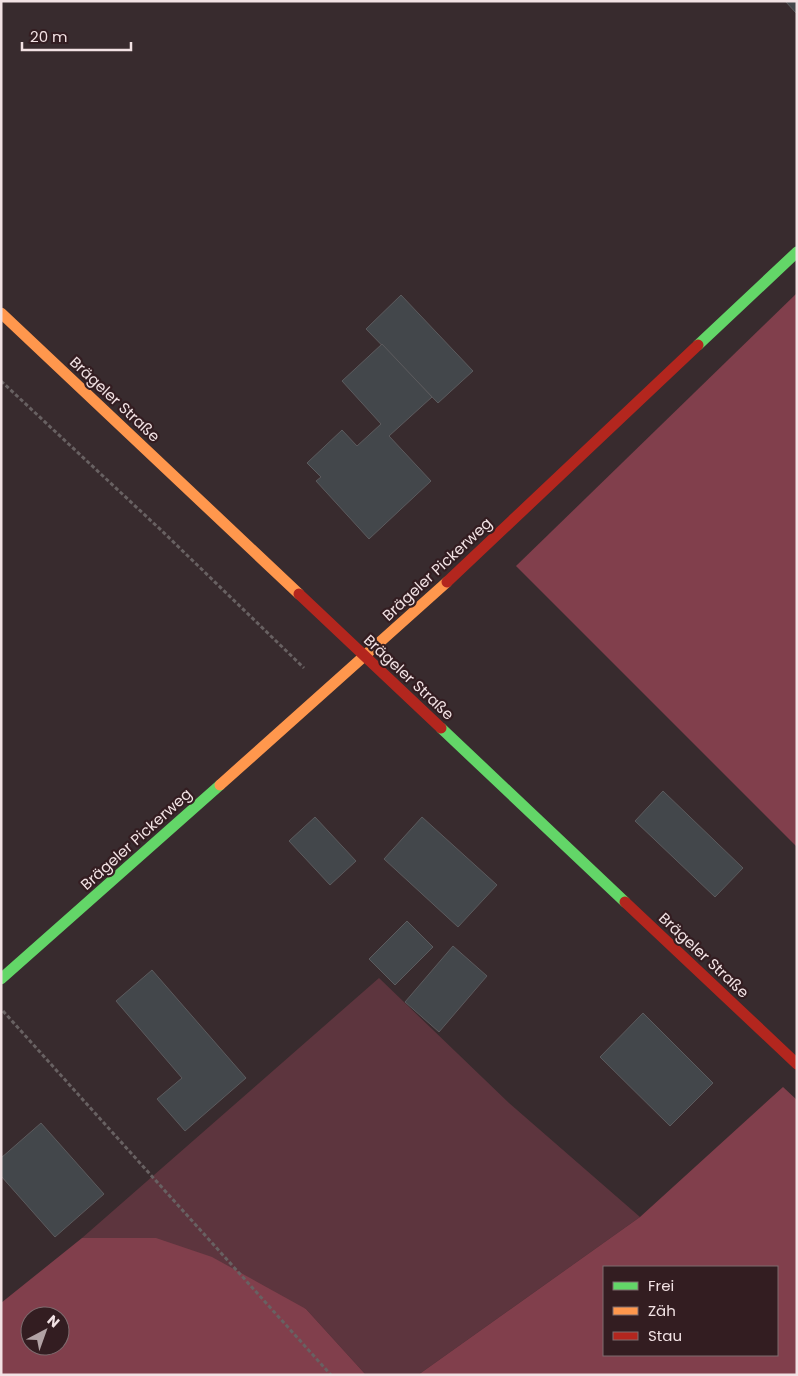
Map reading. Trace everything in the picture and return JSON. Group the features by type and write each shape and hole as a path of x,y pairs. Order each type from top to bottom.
{"street":[{"name":"Brägeler Pickerweg","path":"1,979 425,602 797,252"},
{"name":"Brägeler Straße","path":"1,313 797,1064"}],"path":[{"path":"1,382 169,538 326,690"},
{"path":"1,1009 331,1375"}],"shaded area":[{"path":"797,293 797,847 516,566"},
{"path":"379,978 509,1103 640,1217 418,1375 366,1375 306,1309 82,1238"},
{"path":"783,1087 797,1100 797,1375 418,1375 640,1217"},
{"path":"82,1238 156,1238 212,1257 306,1309 366,1375 1,1375 1,1303"}],"building":[{"path":"785,1 797,1 797,14"},
{"path":"401,295 473,371 438,403 366,329"},
{"path":"382,344 432,397 389,436 431,481 369,539 316,481 321,477 307,463 342,430 357,446 381,424 342,381"},
{"path":"663,791 743,868 715,897 635,821"},
{"path":"315,817 356,861 330,885 289,841"},
{"path":"422,817 497,885 458,927 384,859"},
{"path":"407,921 433,947 395,985 369,959"},
{"path":"453,946 487,976 439,1032 405,1002"},
{"path":"152,970 246,1078 185,1131 157,1099 182,1078 116,1001"},
{"path":"643,1013 713,1083 670,1126 600,1057"},
{"path":"41,1123 104,1194 55,1237 1,1176 1,1158"}],"traffic: fast":[{"path":"698,345 797,252"},
{"path":"441,728 625,902"},
{"path":"1,979 220,785"}],"traffic: slow":[{"path":"1,313 299,594"},
{"path":"220,785 447,582"}],"traffic: jam":[{"path":"447,582 698,345"},
{"path":"299,594 441,728"},
{"path":"625,902 797,1064"}]}
